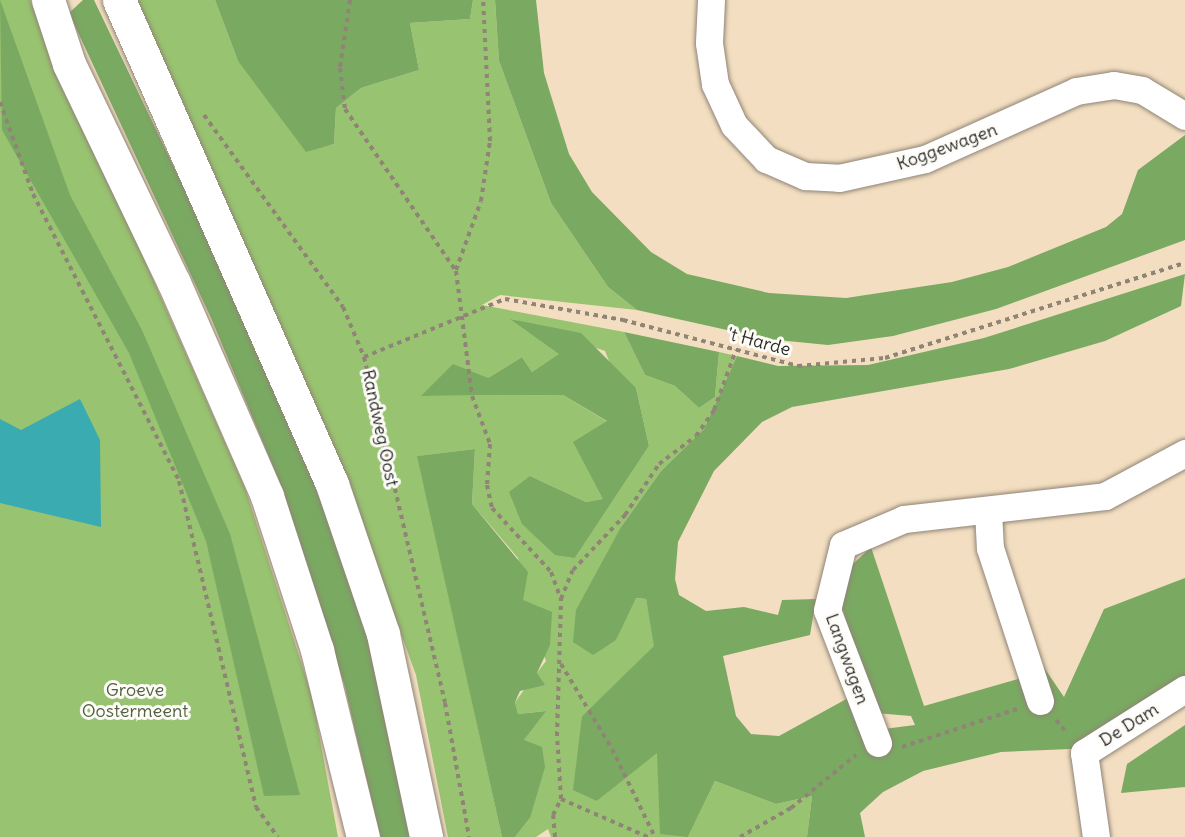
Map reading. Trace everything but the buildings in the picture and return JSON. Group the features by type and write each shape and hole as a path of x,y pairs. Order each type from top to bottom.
{"main road":[{"path":"48,0 69,64 174,283 267,496 317,650 363,837"},
{"path":"119,0 332,484 383,634 426,837"}],"street":[{"name":"Koggewagen","path":"711,0 709,43 715,84 734,125 766,159 805,176 839,178 925,159 1085,89 1114,85 1142,90 1185,116"},
{"name":"Langwagen","path":"878,743 827,610 843,545 904,519 1106,496 1185,453"},
{"path":"988,511 990,548 1040,701"},
{"name":"De Dam","path":"1096,837 1084,753 1185,689"}],"path":[{"path":"350,0 340,68 345,109 456,271 464,316 472,396 490,444 487,485 492,508 551,572 561,599 561,664 556,735 561,799 552,815 555,837"},
{"path":"456,271 481,201 490,141 483,0"},
{"path":"0,102 33,194 179,481 256,807 278,837"},
{"name":"Randweg Oost","path":"200,110 343,308 364,357 445,703 469,837"},
{"name":"'t Harde","path":"364,357 505,299 623,320 798,366 885,358 1185,263"},
{"path":"561,599 573,570 625,515 659,464 696,436 714,410 736,350"},
{"path":"561,664 612,749 655,837"},
{"path":"1040,701 1084,753"},
{"path":"561,799 648,837"}],"green space":[{"name":"Groeve Oostermeent","path":"0,0 30,0 245,488 312,696 338,837 0,837"},
{"path":"0,0 70,195 142,330 230,534 300,795 264,796 206,541 129,353 2,130"},
{"path":"83,0 94,0 240,305 307,465 390,688 421,837 380,837 345,687 277,476 211,318 69,13"},
{"path":"134,0 215,0 238,61 322,147 334,144 336,108 361,88 419,70 410,23 470,19 473,0 495,0 499,61 551,203 608,287 637,310 500,295 482,305 624,332 645,375 675,386 699,408 715,397 719,352 737,356 704,429 661,471 621,527 616,640 630,606 636,598 646,599 655,646 582,716 597,801 657,752 688,837 551,837 548,829 536,837 515,837 530,818 524,740 545,711 518,714 515,702 546,661 523,600 518,558 472,504 475,449 418,456 502,837 448,837 416,675 347,484","holes":["512,319 605,351 613,371 636,388 649,446 575,558 530,476 586,502 604,499 608,422 563,395 421,396 488,378 522,357 532,372 560,354"]},
{"path":"215,0 473,0 470,19 410,23 419,70 361,88 336,108 334,144 306,152 238,61"},
{"path":"495,0 536,0 544,73 569,154 592,192 651,252 687,274 769,293 846,298 952,282 1008,267 1106,227 1122,214 1138,170 1185,135 1185,240 996,309 893,336 828,345 767,339 637,310 608,287 551,203 499,61"},
{"path":"1185,274 1181,306 1105,341 1009,369 792,407 762,422 714,471 678,542 675,579 679,595 706,611 744,607 778,615 782,600 816,599 810,635 723,656 736,716 751,734 779,736 850,697 884,729 915,725 911,716 875,713 834,582 871,547 924,706 1018,679 1019,656 1034,653 1064,697 1104,609 1185,578 1185,685 1094,748 1001,752 923,771 883,792 860,813 865,837 807,837 812,796 776,804 715,781 688,837 660,834 657,753 597,801 573,790 582,716 654,646 646,599 636,598 616,640 593,655 573,642 576,610 621,527 661,471 704,429 737,356 778,366 868,365 984,338"},
{"path":"510,319 581,333 636,388 649,446 575,558 555,555 522,524 509,492 530,476 586,502 603,499 573,442 607,421 563,395 421,396 453,364 488,378 522,357 532,372 559,354"},
{"path":"624,332 719,352 715,397 699,408 675,386 645,375"},
{"path":"475,449 472,504 528,572 523,600 552,612 550,645 537,673 545,685 520,691 515,702 518,714 546,711 524,740 542,747 545,767 530,818 515,837 502,837 417,456"},
{"path":"1185,725 1185,787 1121,793 1127,764"},
{"path":"715,781 776,804 812,796 807,837 688,837"}],"water":[{"path":"80,399 100,440 101,527 0,503 0,419 21,430"}]}
